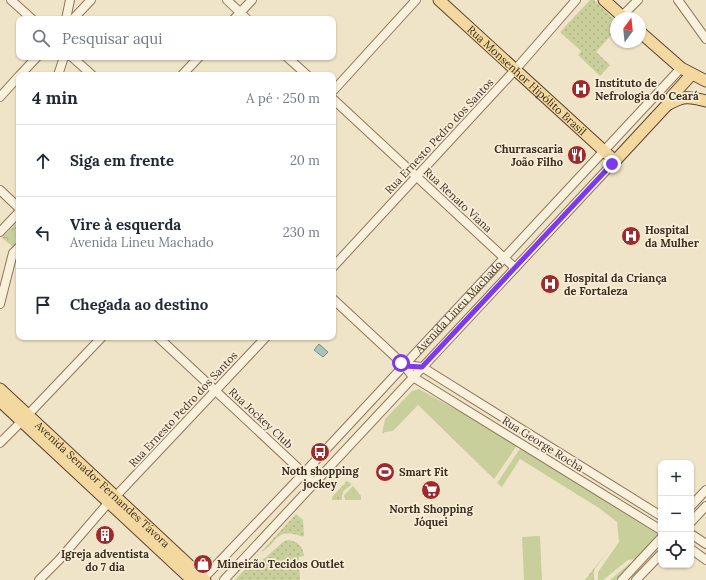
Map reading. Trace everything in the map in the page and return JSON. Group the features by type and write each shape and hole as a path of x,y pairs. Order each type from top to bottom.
{"main road":[{"name":"Rua Monsenhor Hipólito Brasil","path":"439,0 615,161"},
{"path":"604,0 617,12"},
{"path":"646,37 681,68 706,81"},
{"name":"Avenida Lineu Machado","path":"615,161 666,106 672,96 692,74"},
{"path":"666,106 683,98 694,98 706,101"},
{"name":"Avenida Senador Fernandes Távora","path":"0,389 25,418 112,499 204,579"},
{"name":"Avenida Senador Fernandes Távora","path":"0,401 25,418"},
{"name":"Avenida Senador Fernandes Távora","path":"112,499 192,580"}],"street":[{"path":"11,0 29,16"},
{"path":"67,16 70,0"},
{"path":"76,16 91,0"},
{"path":"227,0 244,16"},
{"path":"237,16 252,0"},
{"path":"336,87 416,0"},
{"name":"Rua Ernesto Pedro dos Santos","path":"336,264 515,70 576,0"},
{"path":"627,12 638,0"},
{"path":"678,0 706,39"},
{"path":"24,72 34,60"},
{"path":"59,72 63,60"},
{"path":"75,60 89,72"},
{"path":"185,72 196,60"},
{"path":"290,60 304,72"},
{"name":"Avenida Lineu Machado","path":"204,579 681,68"},
{"path":"0,97 16,80"},
{"name":"Rua Renato Viana","path":"336,102 515,268"},
{"name":"Avenida Lineu Machado","path":"224,580 615,161"},
{"path":"0,190 16,204"},
{"path":"0,232 16,211"},
{"path":"525,236 536,245"},
{"path":"0,304 13,253 16,250"},
{"path":"489,274 500,284"},
{"name":"Rua George Rocha","path":"336,302 404,366 413,377 658,528"},
{"path":"0,443 99,340"},
{"name":"Rua Jockey Club","path":"161,340 314,483"},
{"name":"Rua Ernesto Pedro dos Santos","path":"39,580 59,560 112,499 263,340"},
{"path":"404,366 422,367"},
{"name":"Rua George Rocha","path":"422,367 658,514"},
{"path":"694,503 706,490"},
{"path":"694,519 706,506"},
{"path":"694,536 706,544"},
{"path":"622,580 658,541"},
{"path":"694,551 706,560"},
{"path":"636,580 658,557"}],"green space":[{"path":"590,0 594,0 610,15 610,37 596,52 610,65 600,76 578,55 581,51 560,32"},
{"path":"16,223 16,249 2,238"},
{"path":"419,389 518,444 494,479 418,405 393,431 382,434 385,419 412,391"},
{"path":"521,447 658,534 658,537 637,559 628,560 603,580 598,580 598,572 619,542 617,522 599,508 520,459 502,487 497,483"},
{"path":"347,481 349,483 350,482 351,485 344,491 342,500 332,500 332,497"},
{"path":"353,486 361,496 361,500 345,500 344,495"},
{"path":"296,514 303,520 303,537 287,533 282,534 267,549 261,552"},
{"path":"540,536 542,580 524,580 522,537"},
{"path":"289,540 298,544 304,556 299,557 300,580 235,580 246,568 265,558 284,541"},
{"path":"610,548 594,570 594,580 585,580"},
{"path":"629,564 633,564 616,580 610,580"}],"water":[{"path":"319,344 328,352 323,357 314,350"}],"place":[{"name":"Instituto de Nefrologia do Ceará","path":"581,89"},
{"name":"Churrascaria João Filho","path":"577,155"},
{"name":"Hospital da Mulher","path":"631,236"},
{"name":"Hospital da Criança de Fortaleza","path":"550,284"},
{"name":"Noth shopping jockey","path":"320,452"},
{"name":"Smart Fit","path":"385,472"},
{"name":"North Shopping Jóquei","path":"431,490"},
{"name":"Igreja adventista do 7 dia","path":"105,535"},
{"name":"Mineirão Tecidos Outlet","path":"203,564"}],"route":[{"path":"401,363 404,366 422,367 612,164"}]}
